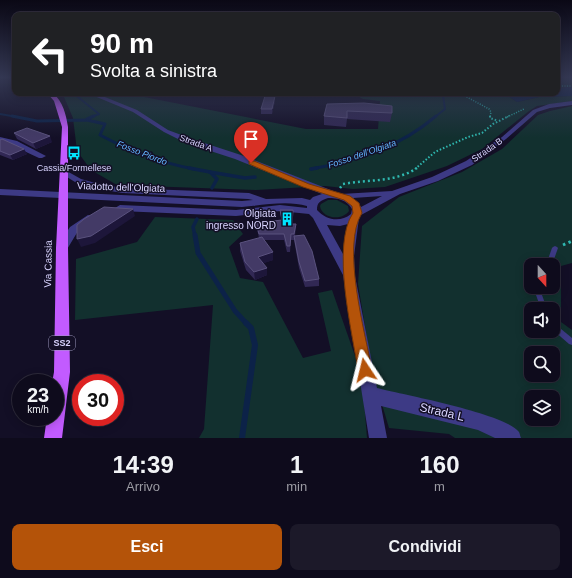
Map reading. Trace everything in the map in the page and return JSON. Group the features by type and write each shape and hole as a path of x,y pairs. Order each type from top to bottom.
{"main road":[{"name":"Via Cassia","path":"53,438 62,372 62,248 65,172 65,127 63,116 57,100 54,97"}],"street":[{"name":"Strada A","path":"101,97 134,111 166,131 188,141 238,157 306,185 337,195"},
{"name":"Strada B","path":"397,192 328,195 314,208 325,221 342,223 397,192 435,179 469,163 504,138 521,122 539,109 572,103"},
{"path":"0,139 23,146 42,156"},
{"path":"65,172 76,181 109,188 152,192 248,196 264,206 296,213 314,208"},
{"path":"306,185 314,208 349,276"},
{"name":"Viadotto dell'Olgiata","path":"0,192 264,206"},
{"path":"337,195 356,204 356,215 348,248 349,276 378,438"},
{"path":"110,209 236,213 264,206"},
{"path":"62,248 70,234 78,226 90,216 99,212"},
{"name":"Strada L","path":"370,395 478,421 512,438"}],"lane":[{"path":"551,258 555,248"},
{"path":"560,332 572,342"}],"path":[{"path":"468,97 472,101 488,107 491,112 490,118 498,121"},
{"path":"337,195 343,184 392,179 409,173 420,166 435,152 468,137 482,133 498,121 530,107"}],"green space":[{"path":"64,97 146,97 306,129 378,129 380,101 360,97 510,97 517,102 537,97 572,97 572,101 537,106 482,149 447,166 385,187 353,189 325,186 256,190 117,185 91,170 77,151 73,118"},
{"path":"572,106 572,263 561,266 561,322 572,330 572,438 455,438 449,434 389,428 373,374 358,284 362,226 399,197 462,172 502,149 538,115"},
{"path":"328,200 337,200 348,206 349,211 342,216 337,217 324,214 320,206"},
{"path":"155,217 233,220 243,234 229,247 240,278 263,282 303,358 331,351 318,293 332,290 362,376 367,438 199,438 204,429 213,305 75,320 76,259 137,242"}],"water":[{"path":"510,97 537,97 517,102"}],"building":[{"path":"265,97 275,97 272,109 261,109"},
{"path":"364,103 392,106 392,113 347,111 347,118 324,116 327,104"},
{"path":"27,128 50,136 33,143 14,133"},
{"path":"2,139 24,149 10,155 0,151 0,140"},
{"path":"104,207 133,209 91,236 77,239 77,225"},
{"path":"280,210 293,210 292,224 296,224 294,234 291,234 290,246 287,246 284,234 259,234 256,223 282,220"},
{"path":"304,235 312,251 319,279 305,281 299,262 294,236"},
{"path":"262,237 273,252 258,257 267,268 254,272 245,262 240,243"}],"waterway":[{"path":"78,97 99,114 91,117"},
{"name":"Fosso dell’Olgiata","path":"435,117 445,109 443,97"},
{"name":"Fosso Piordo","path":"0,114 17,117"},
{"name":"Fosso Piordo","path":"12,116 17,117"},
{"name":"Fosso Piordo","path":"87,119 94,116"},
{"name":"Fosso dell’Olgiata","path":"317,168 311,169 345,162 377,151 408,136 436,116"},
{"name":"Fosso Piordo","path":"17,117 37,121 87,120 105,124 100,135 111,141 158,160 193,169"},
{"name":"Fosso Piordo","path":"189,168 193,169"},
{"name":"Fosso Piordo","path":"193,169 210,172"},
{"name":"Fosso dell’Olgiata","path":"210,172 245,178 255,177"},
{"name":"Fosso Piordo","path":"210,172 217,179 212,188"},
{"name":"Fosso Piordo","path":"195,236 193,227 197,219"},
{"name":"Fosso Piordo","path":"195,235 198,253 235,311 247,324"},
{"name":"Fosso Piordo","path":"242,438 255,345 251,328 247,324"}],"place":[{"name":"Cassia/Formellese","path":"74,153"},
{"name":"Olgiata ingresso NORD","path":"287,219"}],"route":[{"path":"251,163 306,185 334,195 342,196 356,204 358,209 354,217 349,241 349,276 365,370"}]}
